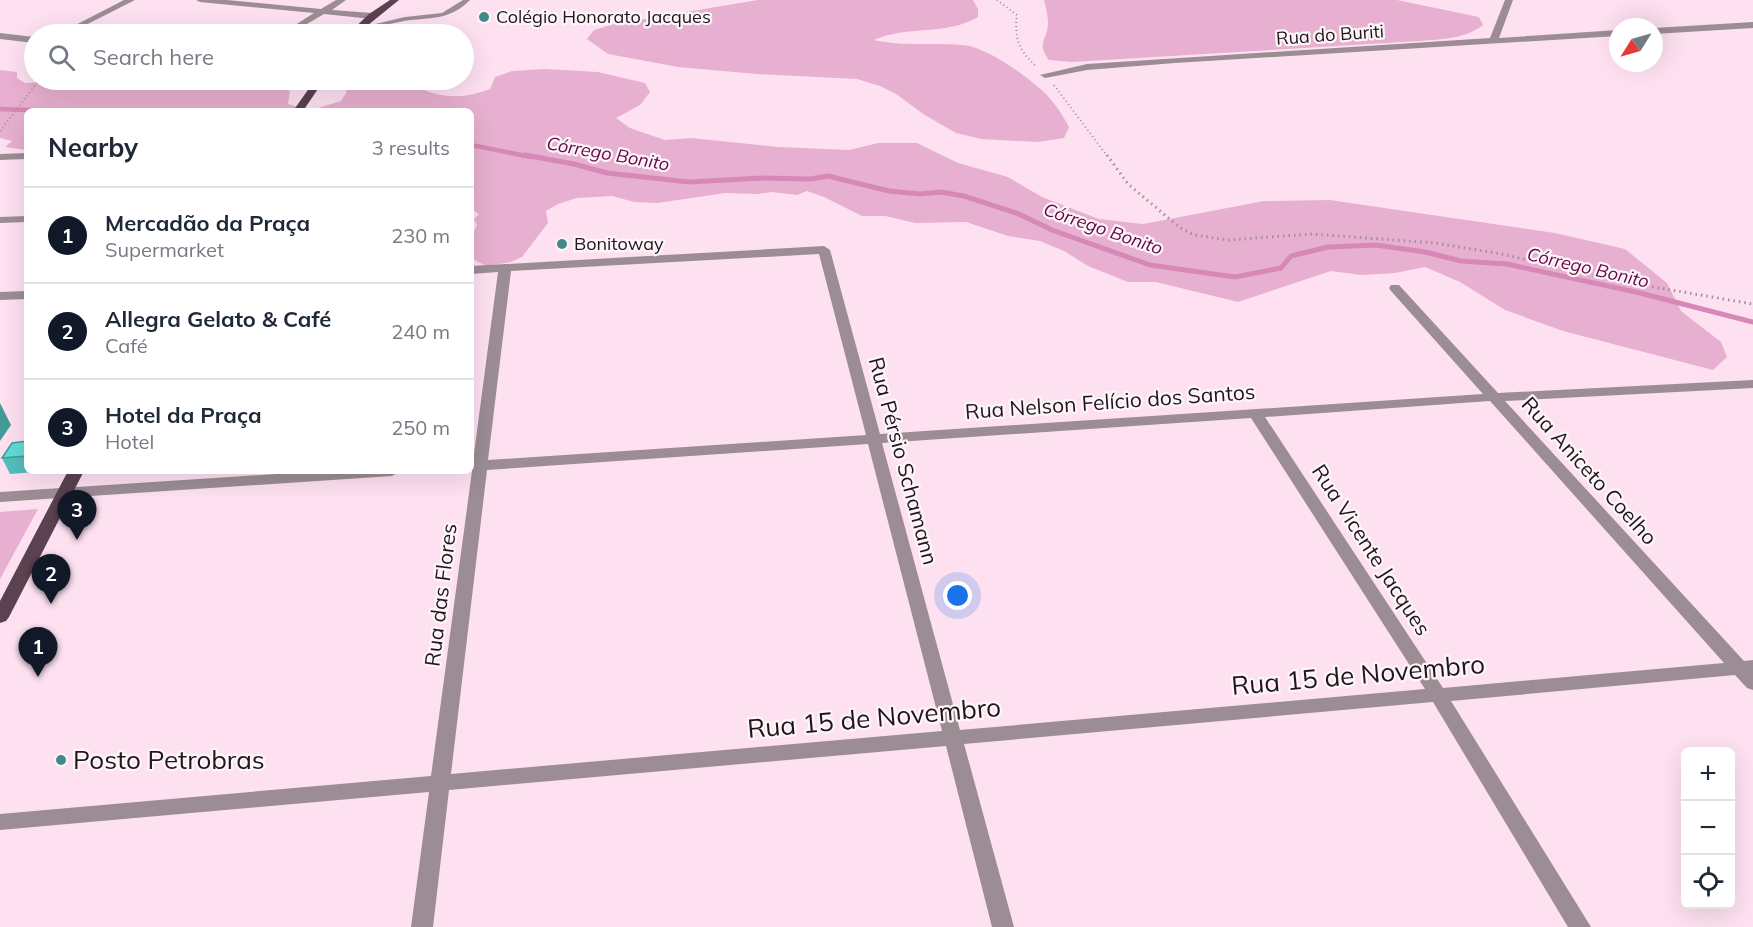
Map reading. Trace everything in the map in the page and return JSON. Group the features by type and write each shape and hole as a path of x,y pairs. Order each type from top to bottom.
{"main road":[{"path":"364,24 395,0"},
{"path":"300,108 312,90"},
{"path":"0,617 74,474"}],"street":[{"path":"82,24 131,0"},
{"path":"200,0 372,16"},
{"path":"302,24 342,0"},
{"path":"1494,40 1509,0"},
{"path":"1663,30 1753,25"},
{"name":"Rua do Buriti","path":"1046,75 1087,67 1175,60 1609,34"},
{"path":"0,36 24,39"},
{"path":"0,157 24,156"},
{"path":"0,220 24,219"},
{"name":"Rua Pérsio Schamann","path":"505,268 824,250 1002,927"},
{"path":"474,270 505,268"},
{"name":"Rua das Flores","path":"422,927 476,465 505,268"},
{"name":"Rua Aniceto Coelho","path":"1395,288 1746,668 1753,683"},
{"path":"0,296 24,295"},
{"name":"Rua Nelson Felício dos Santos","path":"476,465 1494,397 1753,384"},
{"name":"Rua Vicente Jacques","path":"1255,413 1438,695 1580,927"},
{"path":"0,497 347,474"},
{"name":"Rua 15 de Novembro","path":"0,822 1746,668"}],"lane":[{"path":"385,24 408,18 441,17 456,10 467,0"},
{"path":"382,9 408,18"}],"path":[{"path":"997,0 1017,15 1013,38 1023,54 1046,75 1128,184 1179,227 1194,235 1228,240 1312,234 1435,243 1502,254 1607,279 1753,304"},
{"path":"0,131 32,90"}],"shaded area":[{"path":"758,0 973,0 978,9 978,17 966,23 940,29 887,35 874,40 962,45 983,51 1006,63 1038,86 1052,101 1069,127 1064,138 1038,142 981,139 956,133 923,114 896,94 857,79 678,67 608,54 587,39 594,30 614,24"},
{"path":"1044,0 1397,0 1479,17 1483,25 1461,36 1437,40 1072,62 1049,60 1045,54 1043,42 1048,24"},
{"path":"544,69 598,72 645,83 650,92 640,105 616,118 630,128 665,140 691,138 778,147 849,150 878,143 917,143 958,163 1008,177 1042,197 1099,219 1143,224 1264,201 1330,200 1555,233 1625,249 1667,283 1681,311 1721,342 1727,357 1713,370 1563,331 1505,310 1460,282 1425,267 1395,273 1361,275 1331,271 1238,302 1156,282 1128,282 1088,266 1064,251 1040,241 1008,236 966,222 915,223 885,216 862,216 807,191 797,195 772,192 726,193 657,203 634,202 612,196 577,198 558,204 546,211 548,223 522,257 511,262 486,266 474,260 474,231 477,225 474,219 479,214 474,211 474,108 318,108 341,101 346,90 425,90 447,96 473,94 490,89 495,77 512,71"},
{"path":"0,70 17,72 17,78 24,82 24,90 285,90 290,91 288,104 298,107 24,108 24,150 5,147 12,141 0,138"},
{"path":"38,509 0,579 0,512"}],"building":[{"path":"24,441 24,456 2,458 12,443"}],"waterway":[{"path":"0,109 24,110"},
{"name":"Córrego Bonito","path":"474,146 531,157"},
{"name":"Córrego Bonito","path":"525,155 607,173 689,182 762,178 810,179 828,176 889,191 920,194 941,192 964,196 1019,214 1052,230 1150,265 1235,277 1281,268 1291,256 1328,247 1376,245 1425,252 1461,261 1507,264 1640,293 1753,322"}],"place":[{"name":"Colégio Honorato Jacques","path":"484,17"},
{"name":"Bonitoway","path":"562,244"},
{"name":"Hotel da Praça","path":"77,540"},
{"name":"Allegra Gelato & Café","path":"51,604"},
{"name":"Mercadão da Praça","path":"38,677"},
{"name":"Posto Petrobras","path":"61,760"}]}
